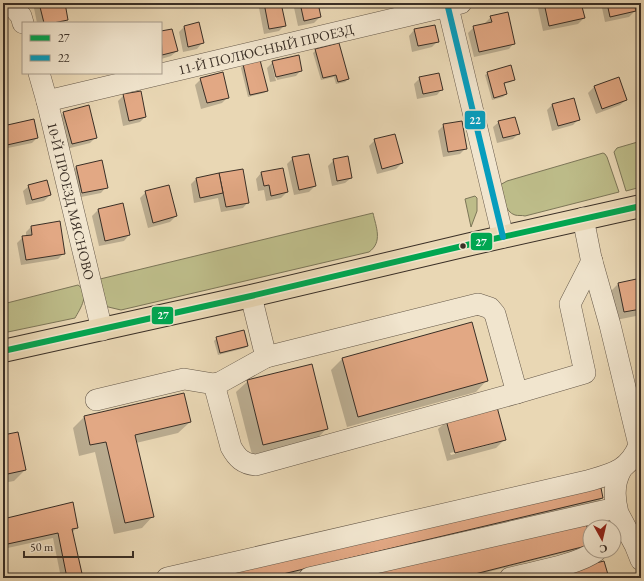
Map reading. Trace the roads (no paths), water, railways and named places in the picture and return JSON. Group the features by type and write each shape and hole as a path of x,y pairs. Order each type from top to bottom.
{"main road":[{"path":"3,351 102,330 583,218 641,206"}],"street":[{"path":"10,3 23,22"},
{"path":"452,4 503,237"},
{"name":"11-Й ПОЛЮСНЫЙ ПРОЕЗД","path":"162,73 452,4"},
{"name":"10-Й ПРОЕЗД МЯСНОВО","path":"39,74 47,100 102,330"},
{"name":"11-Й ПОЛЮСНЫЙ ПРОЕЗД","path":"47,100 157,74"},
{"path":"583,218 592,261 640,446 635,456 621,470 617,478 614,494 607,515"},
{"path":"214,384 233,451 236,456 243,461 256,465 517,394 585,372 570,304 592,261"},
{"path":"251,296 266,357"},
{"path":"96,400 184,380 214,384 221,382 266,357 478,304 490,308 495,314 517,394"},
{"path":"167,578 587,481 621,470"},
{"path":"309,578 618,513 635,545 641,560"},
{"path":"510,578 582,558"}]}
